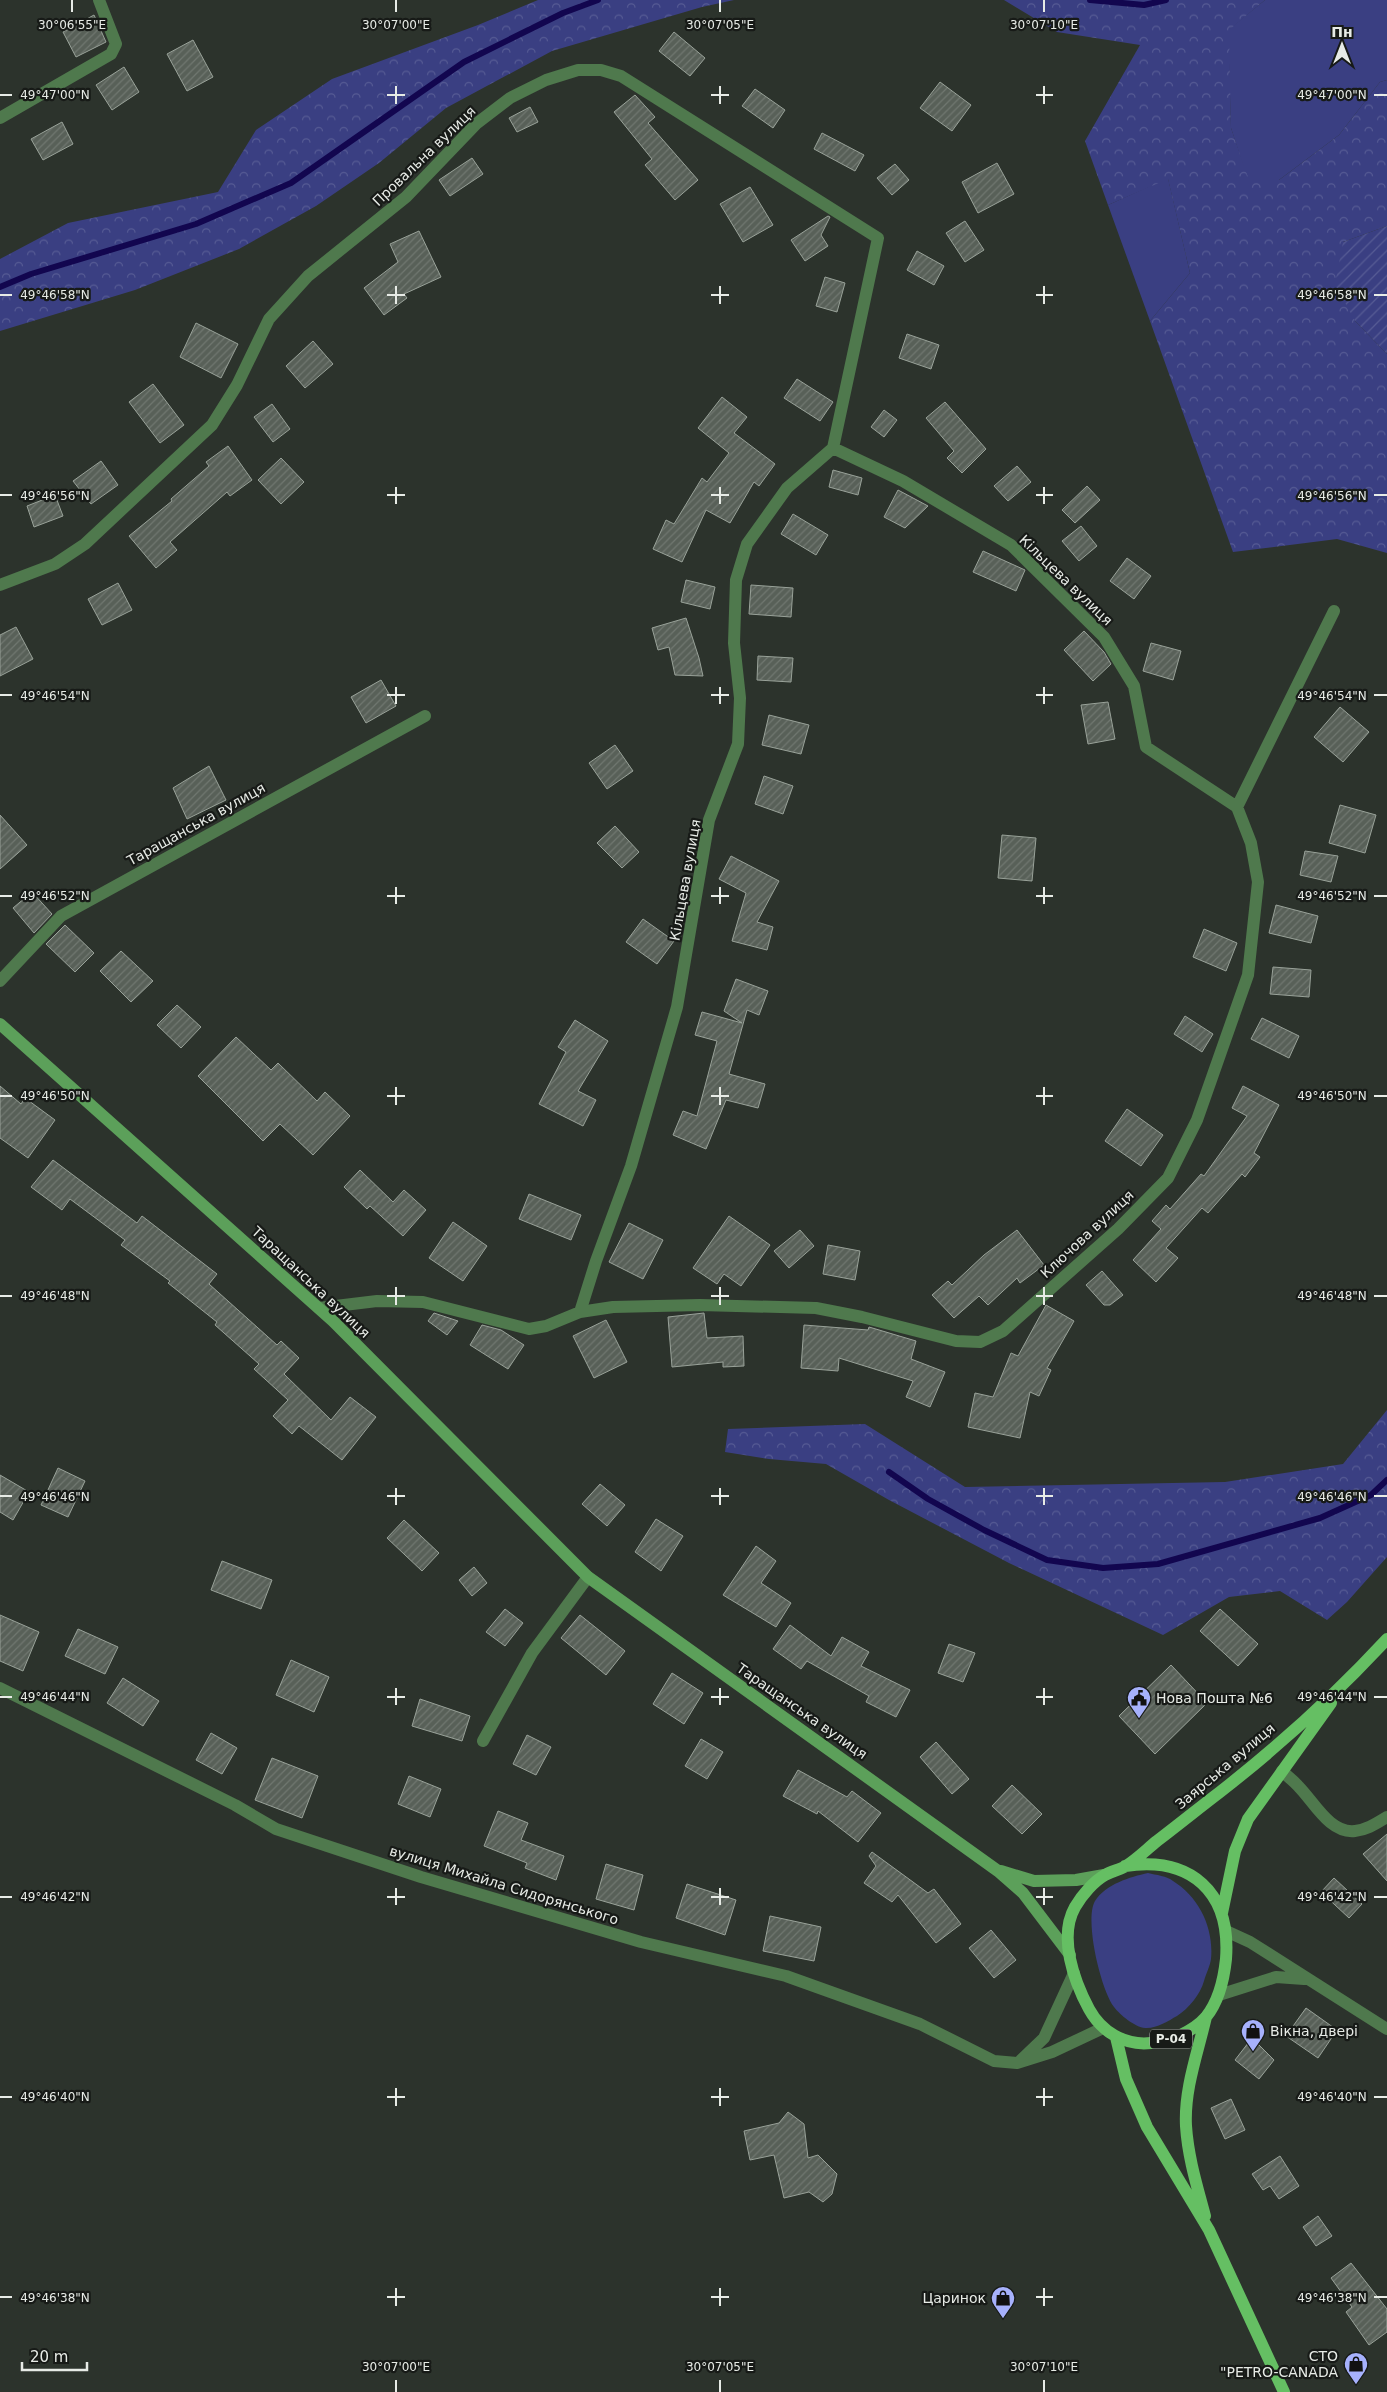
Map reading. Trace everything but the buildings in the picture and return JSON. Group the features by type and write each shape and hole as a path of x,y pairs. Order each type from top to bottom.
{"main road":[{"name":"Таращанська вулиця","path":"0,1024 319,1308 588,1577 998,1870 1023,1893 1070,1955"},
{"name":"Заярська вулиця","path":"1222,1913 1235,1851 1248,1819 1343,1687 1387,1639"},
{"name":"Заярська вулиця","path":"1125,1866 1223,1790 1343,1687"},
{"name":"Р-04","path":"1206,2017 1188,2031 1171,2038 1149,2043 1116,2037 1103,2028 1081,1995 1070,1955 1068,1928 1074,1908 1087,1891 1104,1875 1125,1866 1144,1863 1164,1865 1183,1871 1200,1881 1213,1895 1222,1913 1226,1932 1225,1971 1219,1994 1206,2017 1189,2087 1186,2125 1191,2162 1209,2230"},
{"name":"Таращанська вулиця","path":"998,1870 1034,1881 1076,1880 1104,1875"},
{"name":"Р-04","path":"1116,2037 1126,2079 1147,2127 1209,2230 1284,2392"}],"street":[{"path":"0,118 111,54 116,44 98,0"},
{"name":"Провальна вулиця","path":"0,585 55,564 85,544 212,425 237,385 269,319 308,276 406,197 476,124 510,98 546,80 578,70 602,70 621,76 878,238 833,448"},
{"name":"Кільцева вулиця","path":"580,1312 596,1261 631,1166 677,1007 709,820 738,744 740,698 734,643 736,580 747,544 786,488 833,448 904,481 1010,546 1104,637 1134,686 1146,747 1237,807"},
{"path":"1237,807 1334,611"},
{"name":"Таращанська вулиця","path":"0,980 61,916 425,716"},
{"name":"Ключова вулиця","path":"319,1308 377,1301 423,1302 529,1328 546,1326 580,1312 613,1306 700,1305 816,1308 862,1317 956,1341 980,1342 1003,1331 1118,1229 1168,1178 1196,1120 1248,975 1258,882 1251,844 1237,807"},
{"path":"483,1741 532,1653 588,1577"},
{"name":"вулиця Михайла Сидорянського","path":"0,1688 235,1805 276,1829 421,1877 641,1942 786,1976 920,2024 994,2061 1017,2063"},
{"path":"1282,1771 1300,1787 1328,1820 1341,1830 1354,1831 1374,1825 1387,1817"},
{"path":"1226,1932 1250,1942 1387,2029"},
{"path":"1017,2063 1044,2038 1074,1972"},
{"path":"1219,1994 1276,1977 1306,1979"},
{"path":"1017,2063 1052,2052 1103,2028"}],"green space":[{"path":"538,0 734,0 702,7 552,51 446,108 379,163 316,206 239,249 135,290 0,331 0,259 68,223 218,192 256,130 332,79 478,25"},
{"path":"1004,0 1265,0 1229,30 1231,128 1249,180 1279,180 1339,135 1380,82 1387,80 1387,226 1343,242 1355,321 1387,354 1387,553 1337,539 1233,552 1150,321 1190,273 1168,179 1108,205 1085,141 1140,45 1057,32"},
{"path":"1265,0 1387,0 1387,80 1380,82 1339,135 1279,180 1248,180 1231,128 1228,30"},
{"path":"1168,178 1190,273 1150,321 1108,205"},
{"path":"1387,226 1387,354 1355,321 1335,284 1343,242"},
{"path":"1387,1410 1387,1557 1347,1602 1327,1620 1280,1591 1229,1597 1163,1635 1009,1563 889,1500 826,1464 769,1459 725,1452 728,1429 865,1424 965,1487 1225,1482 1343,1464"},
{"path":"1148,1873 1171,1879 1197,1905 1203,1914 1210,1936 1211,1959 1200,1991 1194,2001 1170,2020 1158,2026 1145,2028 1132,2023 1124,2017 1114,2007 1109,1998 1099,1971 1093,1938 1092,1910 1095,1901 1105,1890 1126,1879"}],"waterway":[{"path":"0,287 31,274 196,224 291,183 464,62 563,13 598,0"},
{"path":"1090,0 1144,5 1166,0"},
{"path":"889,1472 928,1499 984,1530 1047,1560 1103,1568 1158,1564 1320,1518 1371,1495 1387,1480"}],"place":[{"name":"Нова Пошта №6","path":"1139,1719"},
{"name":"Вікна, двері","path":"1253,2052"},
{"name":"Царинок","path":"1003,2319"},
{"name":"СТО \"PETRO-CANADA","path":"1356,2385"}]}
